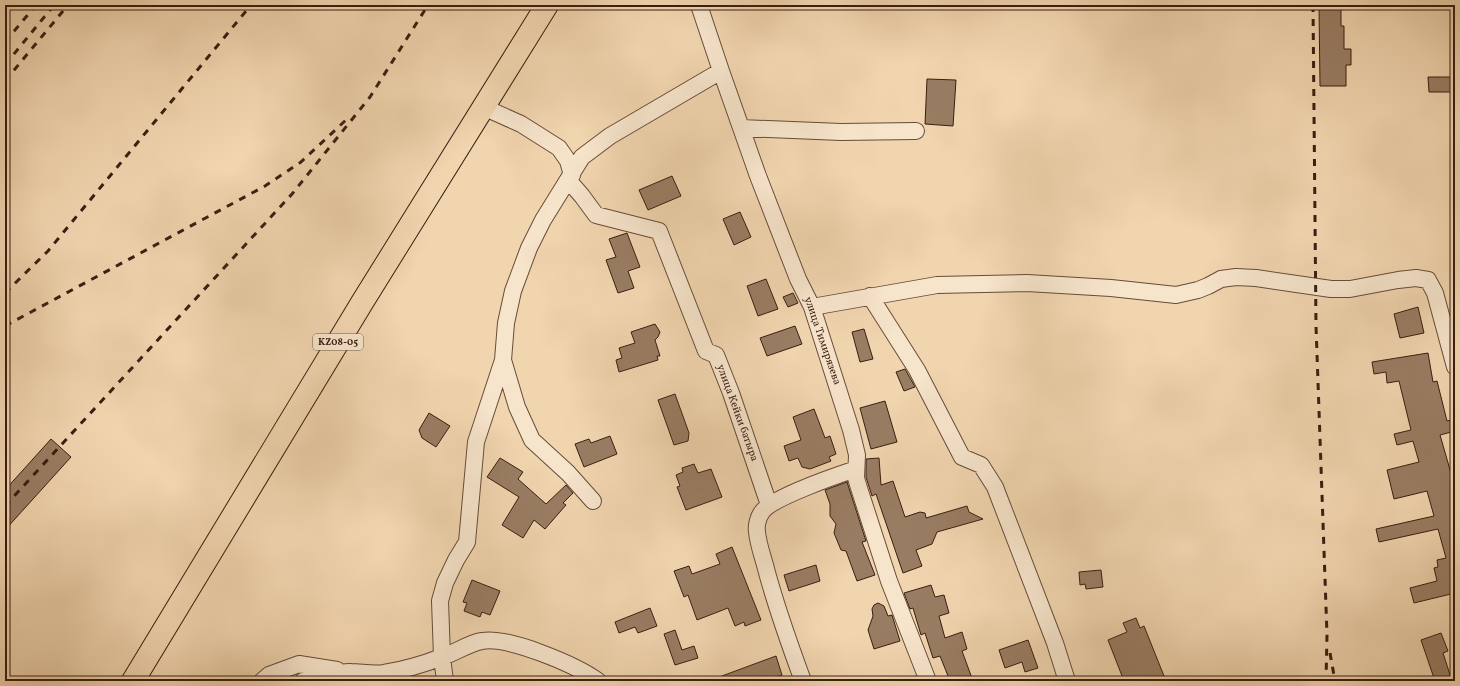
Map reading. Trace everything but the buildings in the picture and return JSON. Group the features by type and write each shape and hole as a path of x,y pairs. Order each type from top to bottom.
{"main road":[{"name":"KZ08-05","path":"133,681 363,300 547,5"}],"street":[{"name":"улица Тимирязева","path":"699,5 758,176 798,279 812,307 851,430 857,454 856,478 859,488 889,581 928,681"},
{"path":"445,681 442,657 440,601 445,583 467,542 476,442 503,360 506,323 513,291 529,248 543,220 582,157 610,136 721,71"},
{"path":"483,107 521,124 558,148 568,161 570,178"},
{"path":"741,128 841,132 916,131"},
{"name":"улица Кейки батыра","path":"570,178 596,215 659,231 706,351 716,355 731,393 769,505"},
{"path":"812,307 937,285 1027,284 1111,288 1176,294 1198,290 1221,279 1236,277 1350,289 1416,278 1428,280 1435,293 1455,367"},
{"path":"870,296 918,370 962,457 981,465 995,487 1055,643 1067,681"},
{"path":"503,360 517,407 532,440 568,473 593,501"},
{"path":"803,681 783,627 756,531 758,519 762,511 769,505 812,485 856,469"},
{"path":"303,681 322,677 382,674 442,657 481,641 497,640 531,649 576,677 598,681"},
{"path":"262,681 269,675 299,664 344,676"}],"railway":[{"path":"5,42 36,5"},
{"path":"5,65 54,5"},
{"path":"5,81 68,5"},
{"path":"5,293 48,251 251,5"},
{"path":"5,506 292,194 370,97 428,5"},
{"path":"1313,5 1316,326 1327,635 1326,681"},
{"path":"5,326 265,186 301,162 347,119"},
{"path":"1330,653 1335,681"}]}
